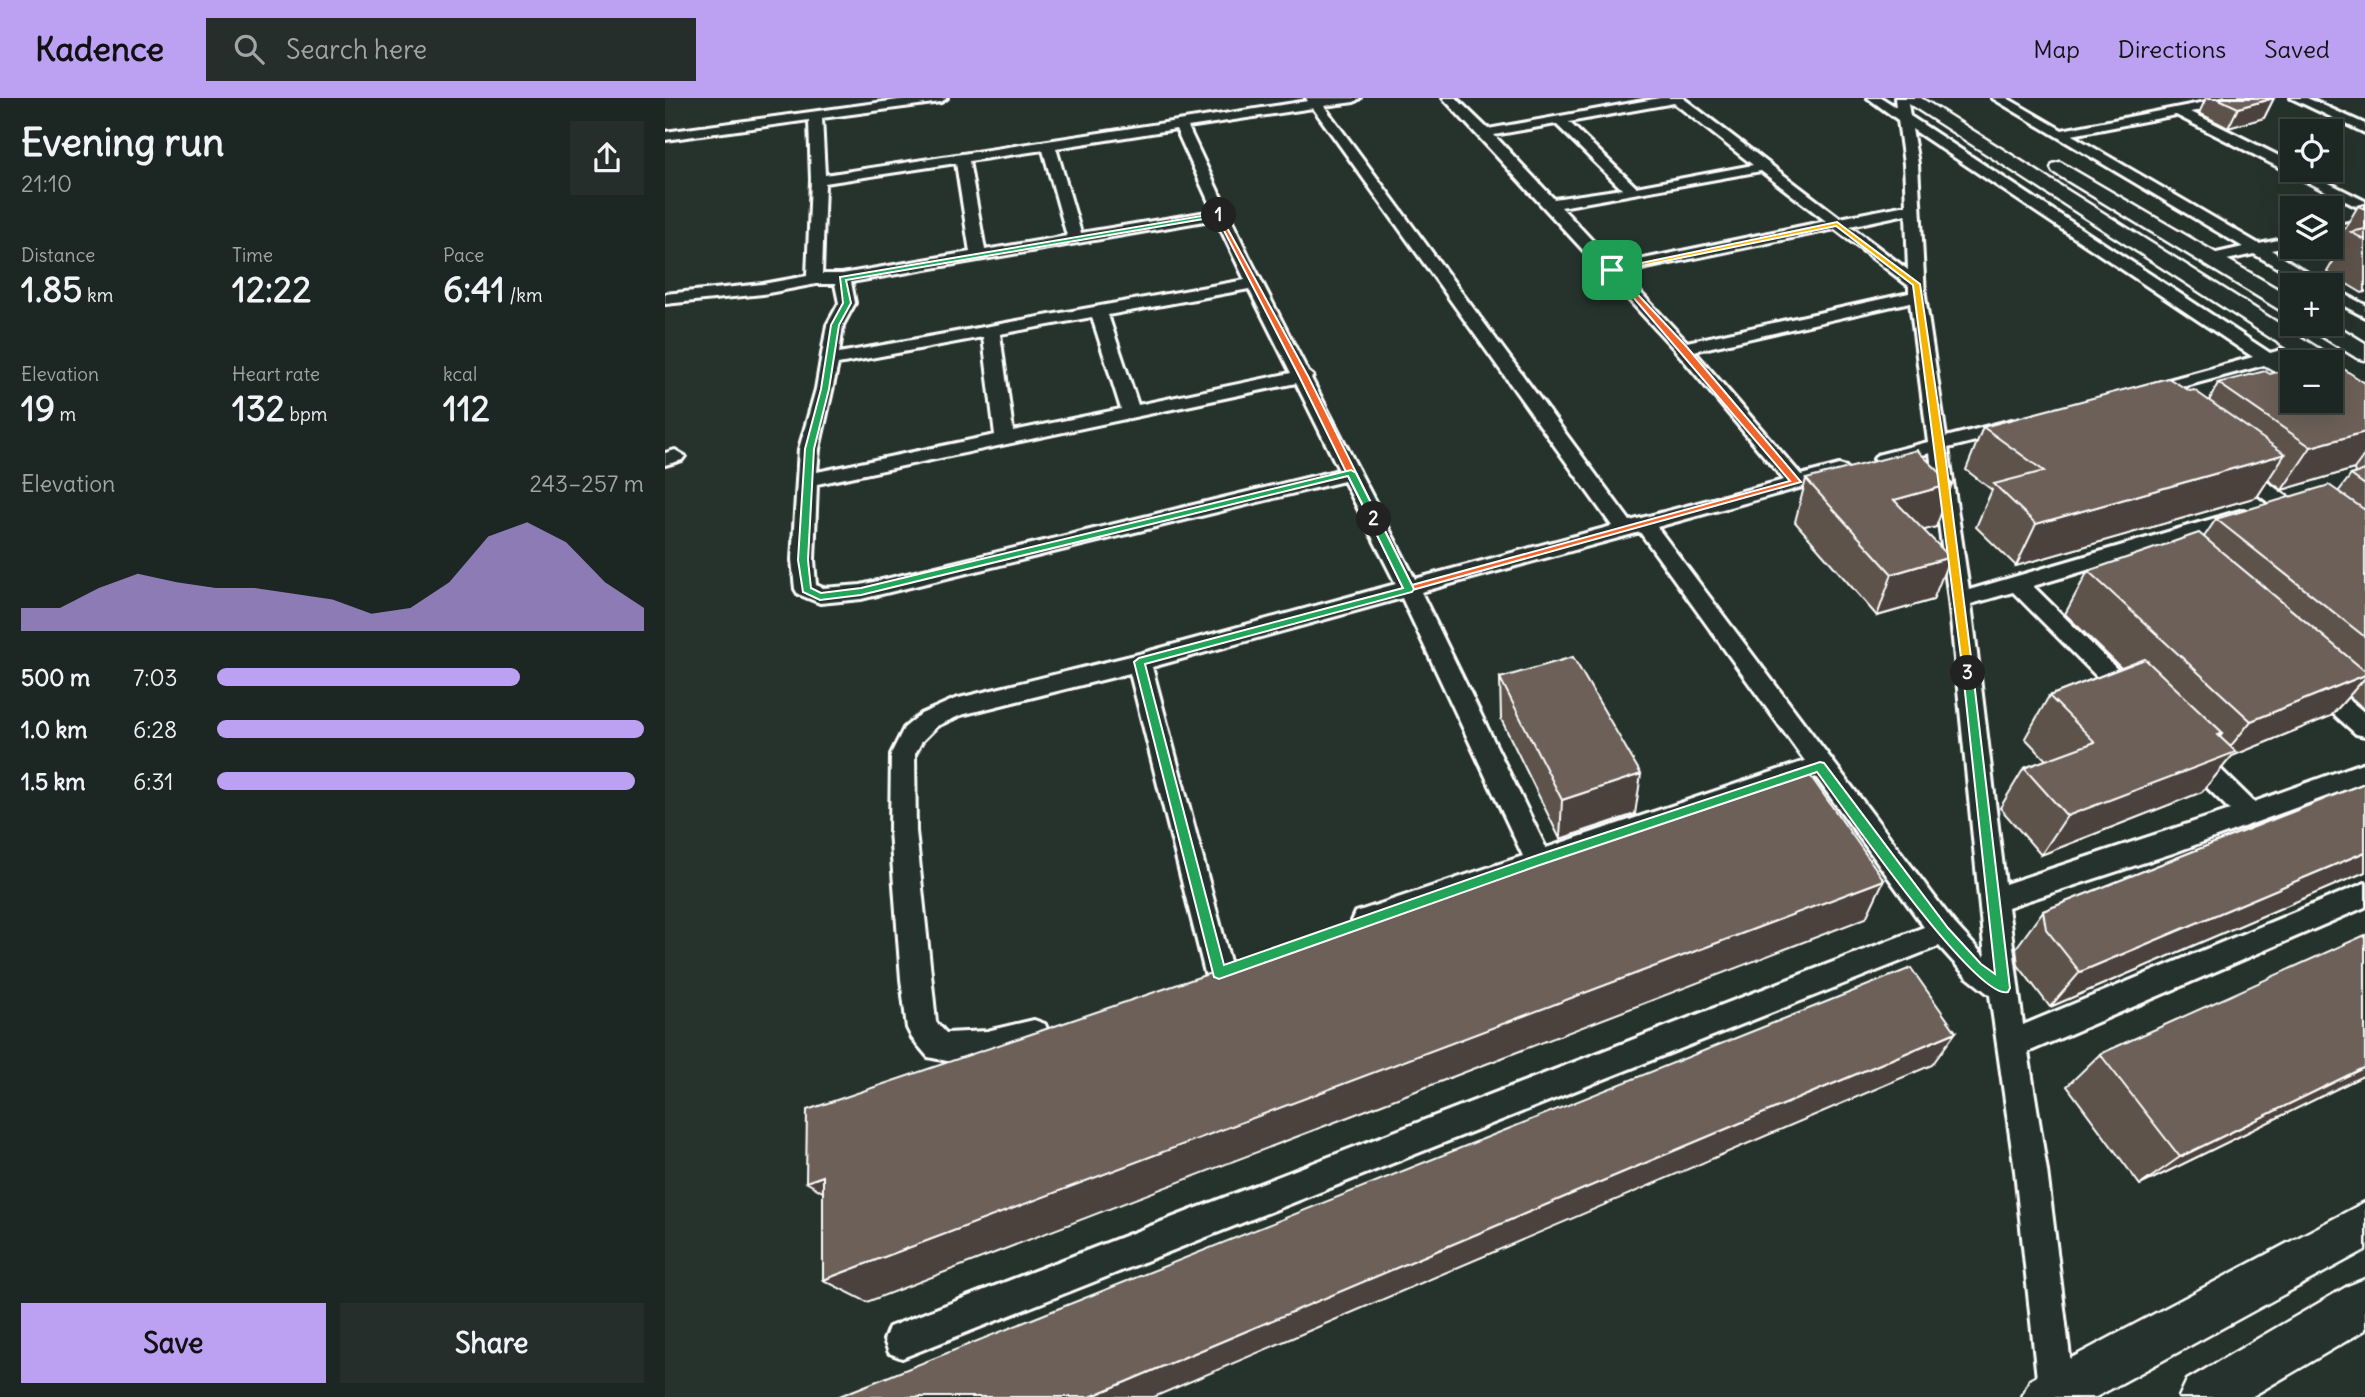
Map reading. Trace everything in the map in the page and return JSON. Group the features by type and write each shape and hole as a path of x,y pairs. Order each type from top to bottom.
{"street":[{"path":"665,136 941,98"},
{"path":"818,180 1314,101 1354,98"},
{"path":"1449,98 1485,133 1683,348 1796,482"},
{"path":"1485,133 1676,98 1917,290"},
{"path":"1874,98 1904,104 2303,349"},
{"path":"1940,98 2011,140"},
{"path":"1998,98 2299,273"},
{"path":"2059,134 2246,98"},
{"path":"2297,98 2365,129"},
{"path":"1314,101 1553,433 1635,528 1820,766 1944,932 1977,968 2003,988"},
{"path":"1904,104 1911,164 1917,290 1960,600 2003,988 2031,1171 2054,1395 2365,1225"},
{"path":"1904,104 2280,368"},
{"path":"2178,111 2280,163"},
{"path":"815,115 818,180 813,273 816,279"},
{"path":"1559,120 1633,192"},
{"path":"1180,124 1221,214 1409,589 1538,860"},
{"path":"1049,145 1075,239"},
{"path":"962,159 978,255"},
{"path":"2047,160 2280,300"},
{"path":"1551,204 1633,192 1763,167"},
{"path":"2317,182 2365,206"},
{"path":"1612,270 1913,208"},
{"path":"665,299 763,289 816,279 842,279 1221,214"},
{"path":"2343,229 2365,223"},
{"path":"2213,258 2280,244"},
{"path":"842,279 847,303 835,325 831,360 809,449 806,480 803,560 806,589 820,596 832,597 1351,473"},
{"path":"831,360 1255,283"},
{"path":"1683,348 1917,290"},
{"path":"2343,299 2365,312"},
{"path":"1099,312 1131,412"},
{"path":"991,331 1005,438"},
{"path":"2337,336 2365,353"},
{"path":"2157,410 2129,396 2303,349"},
{"path":"806,480 1304,376"},
{"path":"1054,1027 1004,1044 965,1050 939,1047 922,1028 915,979 903,831 903,754 913,735 929,720 955,708 1139,662 1796,482 2031,421"},
{"path":"2221,457 2325,534"},
{"path":"1960,600 2284,504"},
{"path":"2153,545 2174,563"},
{"path":"2018,584 2145,711"},
{"path":"1139,662 1219,973"},
{"path":"2301,672 2365,727"},
{"path":"2174,739 2250,814"},
{"path":"1347,928 1538,860 1820,766"},
{"path":"1993,900 2103,866 2365,772"},
{"path":"2012,1044 2365,895"},
{"path":"902,1340 1944,932"},
{"path":"1194,981 1245,964"},
{"path":"2204,1397 2365,1303"}],"building":[{"path":"2217,98 2274,98 2238,108"},
{"path":"2365,229 2365,240 2351,232"},
{"path":"2343,369 2365,383 2365,432 2311,447 2218,383 2265,371 2270,374 2280,371 2280,413 2343,413"},
{"path":"2168,378 2190,391 2194,390 2285,454 2036,524 1994,484 2044,471 1983,427"},
{"path":"1917,450 1952,484 1894,500 1950,557 1892,574 1806,479"},
{"path":"2365,470 2365,485 2351,475"},
{"path":"2329,485 2365,510 2365,637 2216,519"},
{"path":"2199,533 2365,671 2365,675 2251,721 2088,571"},
{"path":"1573,657 1641,774 1562,800 1500,678"},
{"path":"2145,659 2223,733 2218,735 2236,752 2067,816 2024,768 2095,742 2049,696"},
{"path":"1807,771 1884,880 823,1280 823,1176 806,1182 807,1110"},
{"path":"2365,783 2365,852 2080,972 2046,929 2043,911"},
{"path":"2365,935 2365,1067 2180,1157 2100,1054"},
{"path":"1911,968 1956,1032 1090,1397 837,1397"}],"route":[{"path":"1612,270 1683,348 1796,482 1409,589 1304,376 1221,214 842,279 847,303 835,325 825,389 809,449 803,560 806,589 820,596 832,597 861,592 1351,473 1409,589 1139,662 1219,973 1538,860 1820,766 1944,932 1977,968 2003,988 1960,600 1916,284 1837,224 1612,270"}]}
